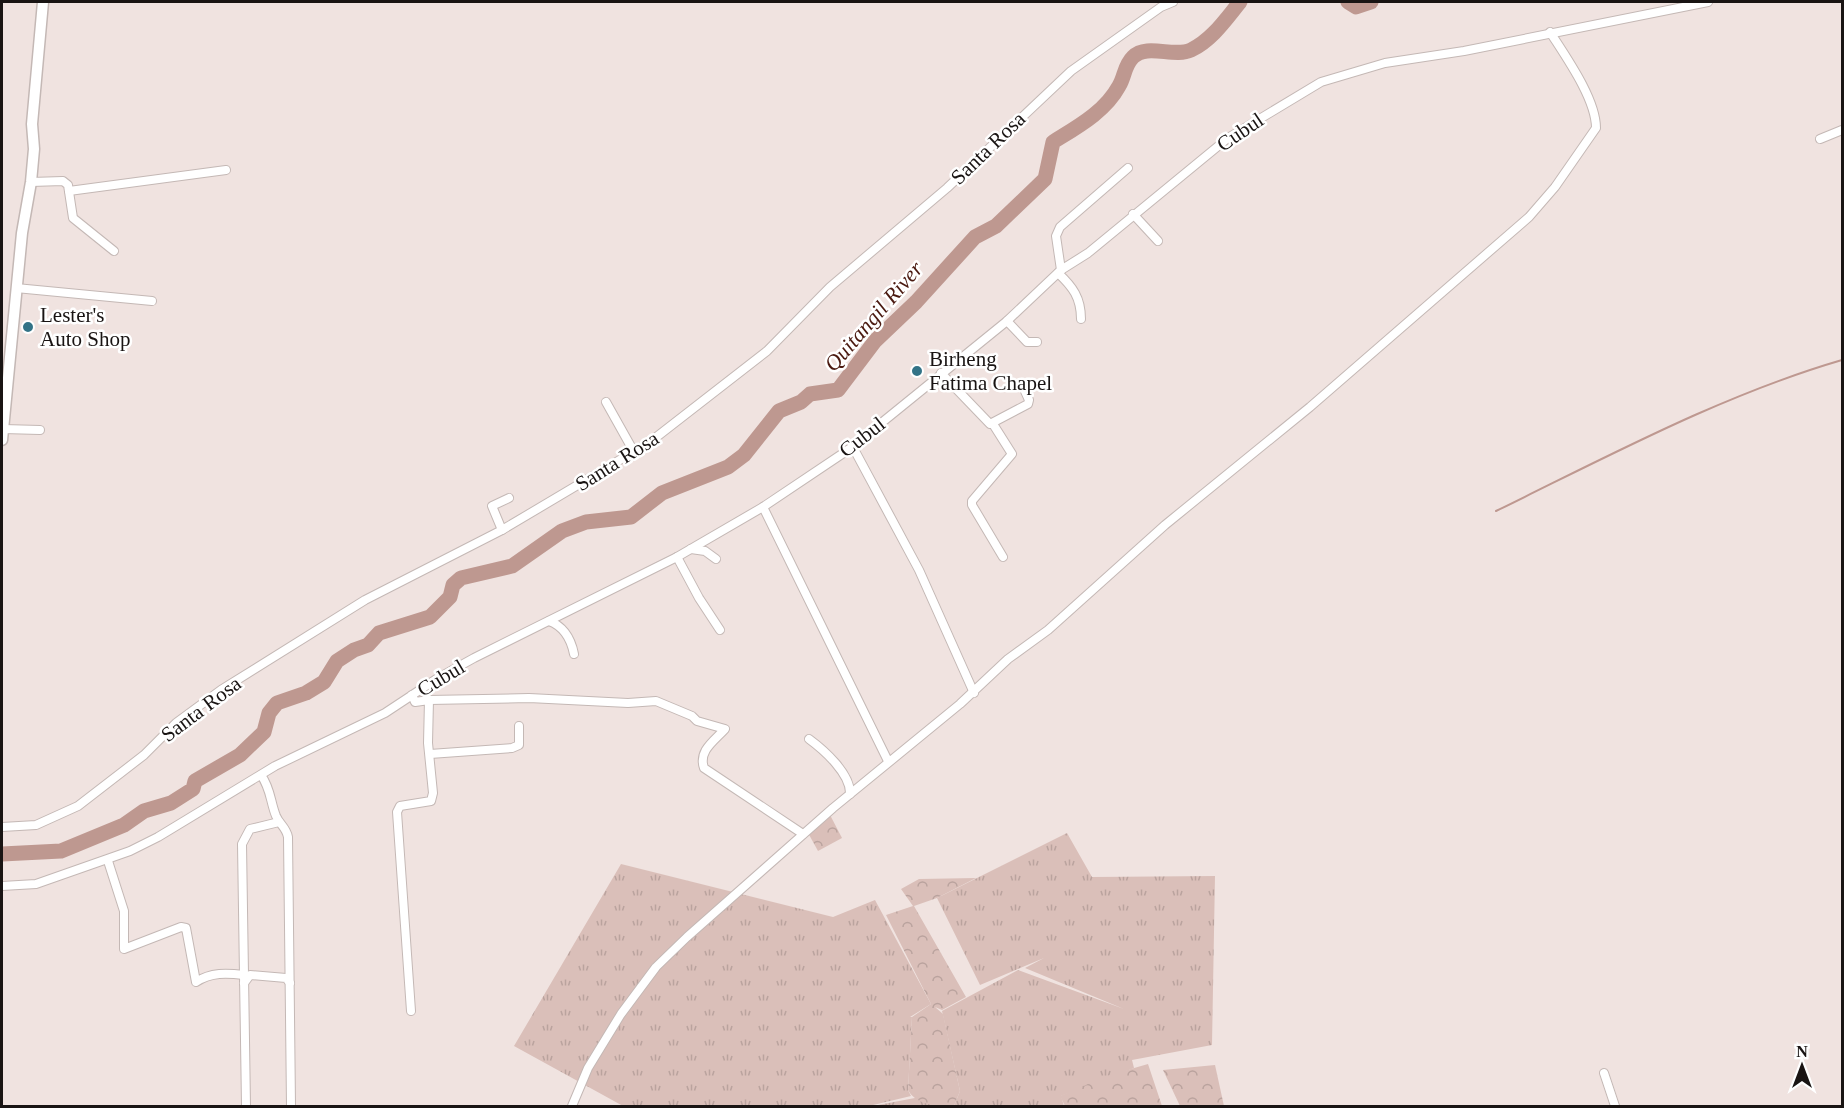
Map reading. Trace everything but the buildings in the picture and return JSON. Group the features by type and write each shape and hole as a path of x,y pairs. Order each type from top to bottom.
{"street":[{"path":"40,430 2,434 22,233 31,182 34,148 32,124 43,2"},
{"name":"Santa Rosa","path":"2,827 36,825 78,806 144,755 176,723 221,690 365,600 502,530 634,452 724,386 766,351 830,287 947,188 1071,71 1161,7 1173,2"},
{"name":"Cubul","path":"2,886 36,884 108,861 158,837 261,775 326,740 385,713 474,658 677,557 763,507 848,450 1006,321 1060,272 1088,253 1228,138 1321,82 1385,63 1464,51 1708,2"},
{"path":"572,1107 588,1068 607,1036 656,967 803,834 888,761 974,693 979,684 1008,659 1048,630 1165,525 1310,407 1529,218 1555,187 1596,129 1596,118 1588,99 1572,67 1550,32"},
{"path":"1821,139 1842,130"},
{"path":"1081,319 1080,305 1075,290 1060,272 1056,236 1060,227 1128,168"},
{"path":"69,191 226,170"},
{"path":"31,182 63,181 69,191 73,218 114,251"},
{"path":"1133,214 1158,241"},
{"path":"16,288 152,301"},
{"path":"1006,321 1027,342 1037,342"},
{"path":"941,373 987,422 993,423 1028,404 1029,400 1024,389"},
{"path":"606,402 634,452"},
{"path":"993,423 1012,454 972,501 972,505 1003,557"},
{"path":"848,450 855,451 888,508 974,693"},
{"path":"502,530 492,506 509,498"},
{"path":"763,507 888,761"},
{"path":"691,549 705,551 716,559"},
{"path":"677,557 699,598 720,630"},
{"path":"549,621 558,624 564,631 574,654"},
{"path":"412,696 415,702 529,698 628,703 656,701 692,716 697,721 724,729 703,753 704,768 803,834"},
{"path":"411,1011 397,812 400,806 431,801 433,793 429,700"},
{"path":"430,754 512,748 519,745 519,726"},
{"path":"809,739 838,768 850,786 850,794"},
{"path":"261,775 271,792 279,822 286,828 289,845 291,1107"},
{"path":"246,1107 242,844 250,829 279,822"},
{"path":"108,861 124,911 124,949 181,927 186,928 196,982 205,976 227,972 244,979"},
{"path":"244,979 250,975 286,978 291,983"},
{"path":"1604,1073 1616,1107"}],"green space":[{"path":"829,813 842,838 818,851 807,831"},
{"path":"1067,833 1092,877 1215,876 1212,1045 1132,1060 1134,1068 1061,1096 1064,1106 954,1106 960,1091 942,1011 1018,970 1124,1009 1025,968 1044,958 980,985 937,898"},
{"path":"621,864 833,917 875,900 931,1004 910,1017 912,1017 908,1090 911,1096 869,1106 623,1106 514,1046"},
{"path":"976,878 937,898 914,906 966,997 942,1010 935,1007 943,1014 960,1091 954,1106 935,1105 916,1099 908,1090 912,1017 931,1004 886,915 913,906 901,889 919,879"},
{"path":"1148,1064 1162,1106 1065,1106 1060,1096 1110,1075"},
{"path":"1215,1065 1224,1106 1180,1106 1163,1070"},
{"path":"941,1093 946,1106 873,1106"}],"waterway":[{"name":"Quitangil River","path":"2,854 61,851 124,825 144,811 171,803 193,789 195,781 240,755 264,732 269,713 277,703 306,693 324,682 337,661 354,650 368,645 379,633 430,617 450,597 453,585 461,578 512,566 562,531 586,522 631,517 662,493 728,467 744,455 779,411 801,402 810,394 838,390 875,341 916,302 975,237 996,226 1045,179 1053,142 1090,118 1106,104 1119,86 1133,57 1146,51 1184,52 1199,46 1212,35 1240,2"},
{"name":"Quitangil River","path":"1348,2 1356,7 1371,2"},
{"path":"1496,511 1666,428 1753,391 1842,360"}],"place":[{"name":"Lester's Auto Shop","path":"28,327"},
{"name":"Birheng Fatima Chapel","path":"917,371"}]}
